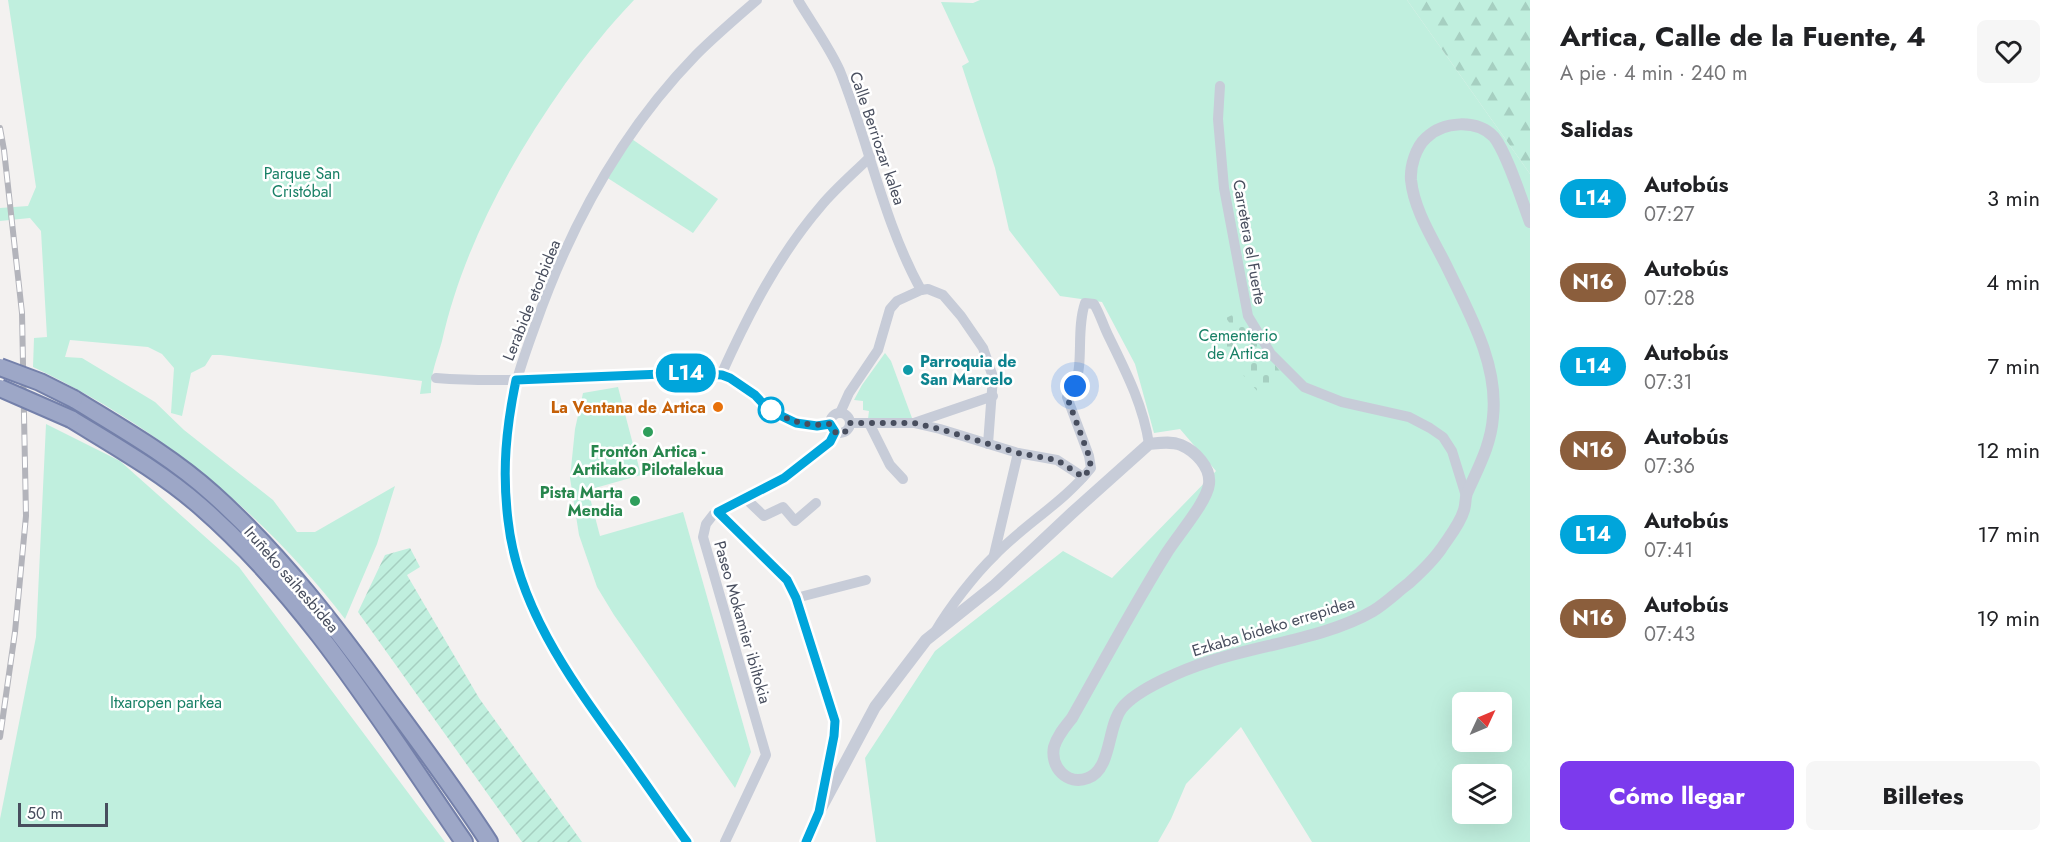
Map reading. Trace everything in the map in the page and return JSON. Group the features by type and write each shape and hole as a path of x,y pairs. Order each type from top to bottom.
{"highway":[{"name":"Iruñeko saihesbidea","path":"0,367 40,382 74,399 146,443 211,492 270,549 337,629 462,800 489,842"},
{"name":"Iruñeko saihesbidea","path":"0,388 71,419 138,460 199,505 258,561 323,640 464,842"}],"street":[{"name":"Lerabide etorbidea","path":"687,842 584,697 545,635 529,598 513,550 507,509 505,446 516,380 549,286 603,175 668,85 697,54 757,0"},
{"name":"Calle Berriozar kalea","path":"798,0 839,69 887,213 911,272 921,290"},
{"name":"Carretera el Fuerte","path":"1220,86 1218,120 1224,188 1248,316 1265,345 1304,387 1342,402 1409,417 1443,437 1452,451 1466,496"},
{"name":"Ezkaba bideko errepidea","path":"1149,444 1180,445 1196,455 1206,466 1210,482 1204,500 1166,554 1072,718 1059,734 1054,747 1054,761 1058,771 1067,777 1090,778 1102,766 1120,710 1131,698 1206,662 1313,634 1373,611 1415,577 1438,554 1464,510 1466,496 1480,470 1493,417 1493,391 1490,368 1477,332 1419,210 1411,178 1415,154 1427,137 1445,127 1465,123 1481,128 1494,137 1504,155 1530,222"},
{"path":"722,375 746,321 778,264 821,206 870,157"},
{"path":"819,812 835,721 796,598 787,580 718,512 784,478 830,442 833,428 832,416 840,413 845,406 849,393 878,350 890,309 897,301 921,290 928,289 943,295 983,348 993,377 988,444"},
{"path":"806,842 819,812 875,707 916,652 935,632 995,585 1149,444 1137,394 1094,304 1085,303 1080,316 1078,372 1075,386 1067,397 1089,456 1091,468 994,555 945,615 935,632"},
{"path":"436,378 470,381 687,373 722,375 755,395 769,410 790,420 845,432 850,423 847,416 840,413"},
{"path":"914,423 993,396"},
{"path":"850,423 914,423 966,436 1018,453 1057,460 1083,477"},
{"path":"869,423 890,465 903,479"},
{"path":"994,555 1018,453"},
{"path":"745,498 764,516 783,507 795,521 816,503"},
{"name":"Paseo Mokamier ibiltokia","path":"718,512 706,524 703,537 766,755 725,842"},
{"path":"796,598 866,580"}],"green space":[{"name":"Parque San Cristóbal","path":"8,0 634,0 565,84 507,175 462,273 433,373 431,393 420,394 422,381 212,355 205,366 191,373 182,416 171,413 174,368 162,354 148,347 70,340 65,357 82,358 155,402 184,430 273,500 297,532 315,532 395,486 377,544 345,619 279,542 204,474 122,416 33,367 34,338 47,337 41,231 30,218 0,221 0,208 28,206 36,187"},
{"path":"980,0 1407,0 1530,174 1530,842 1312,842 1241,727 1186,784 1158,842 876,842 865,758 935,651 1063,551 1112,578 1216,471 1180,429 1154,433 1135,364 1102,302 1060,296 1009,230 995,168 962,66 969,62 941,2 973,3"},
{"path":"1407,0 1530,0 1530,174"},
{"path":"629,137 718,199 693,233 603,175"},
{"name":"Cementerio de Artica","path":"1236,313 1285,378 1272,389 1259,393 1215,343 1233,328 1226,318"},
{"path":"885,353 891,361 912,418 868,419 869,411 863,410 863,401 854,400"},
{"path":"618,387 641,475 588,490 600,536 683,512 751,752 735,788 614,615 597,587 579,535 570,478 575,429 583,393"},
{"name":"Itxaropen parkea","path":"46,424 120,461 239,567 445,842 0,842 0,819 36,637"},
{"path":"410,548 420,567 407,575 479,698 582,842 522,842 358,612 385,555"}],"railway":[{"path":"0,128 22,313 26,516 15,632 0,737"}],"bus line":[{"name":"L14","path":"687,842 584,697 545,635 529,598 513,550 508,521 505,446 507,422 516,380 687,373 722,375 755,395 769,410 796,423 817,426 830,424 835,432 830,442 784,478 718,512 787,580 796,598 835,721 819,812 806,842"}],"place":[{"name":"Parroquia de San Marcelo","path":"908,370"},
{"name":"La Ventana de Artica","path":"718,407"},
{"name":"Frontón Artica - Artikako Pilotalekua","path":"648,432"},
{"name":"Pista Marta Mendia","path":"635,501"}],"route":[{"path":"771,410 769,410 796,423 817,426 830,424 835,432 841,434 848,430 850,423 914,423 966,436 1018,453 1057,460 1083,477 1091,468 1089,456 1067,397 1075,386"}]}
